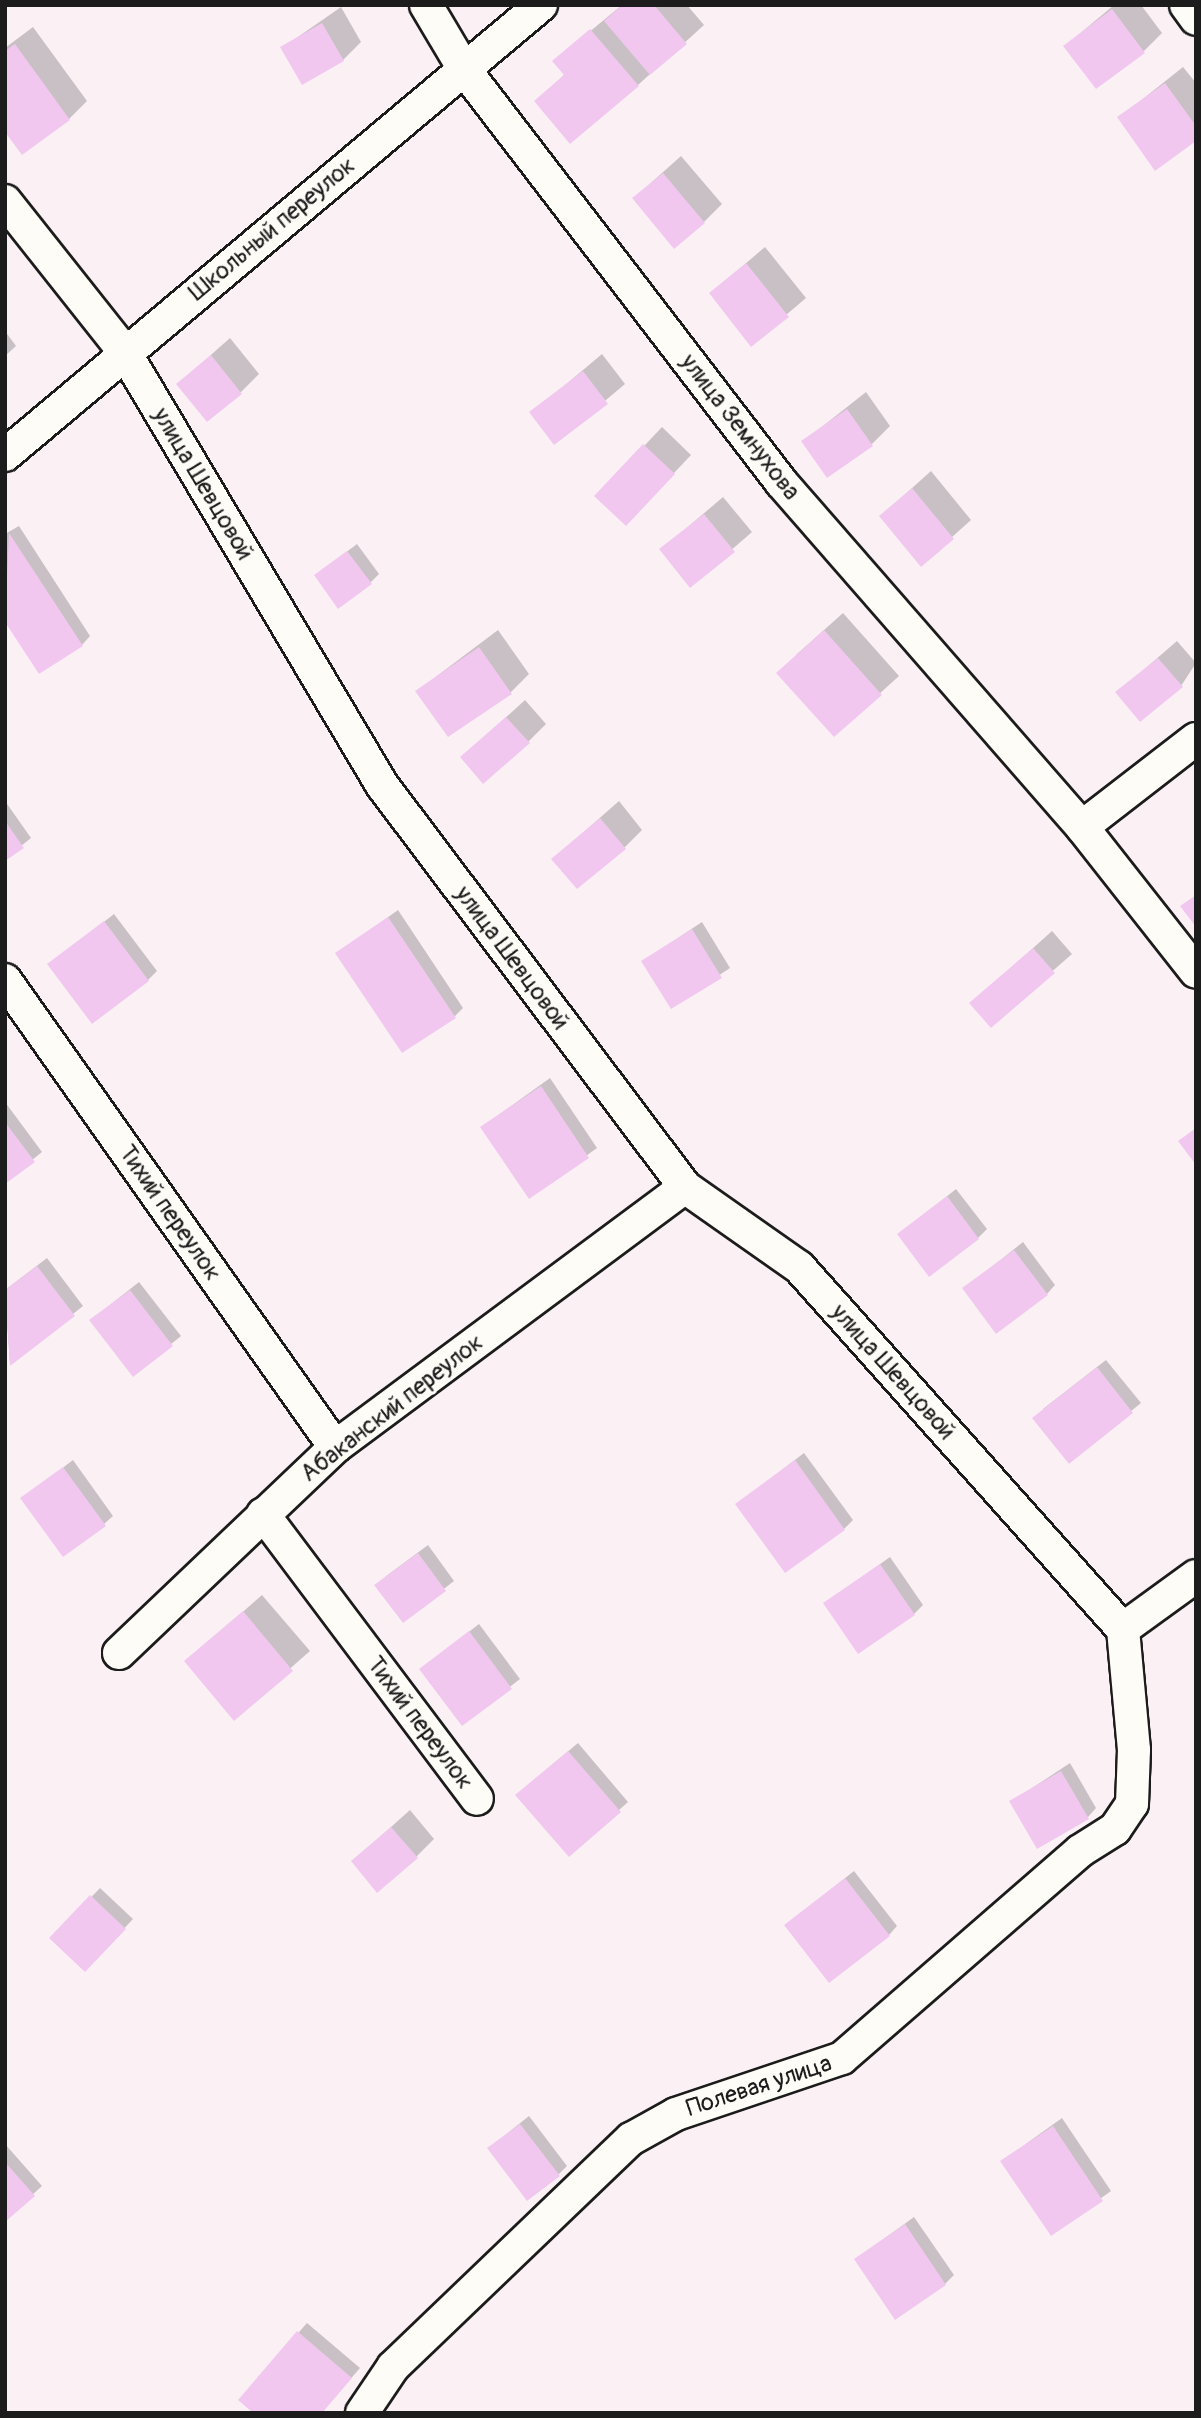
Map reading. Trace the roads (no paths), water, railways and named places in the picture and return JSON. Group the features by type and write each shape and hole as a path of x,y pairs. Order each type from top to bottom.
{"street":[{"name":"улица Земнухова","path":"426,5 464,69 781,482 1082,827 1196,972"},
{"name":"Школьный переулок","path":"5,455 124,351 541,5"},
{"path":"1185,5 1196,19"},
{"name":"улица Шевцовой","path":"5,201 124,351 383,785 685,1187 799,1267 1123,1629"},
{"path":"1082,827 1196,739"},
{"name":"Тихий переулок","path":"5,980 335,1447"},
{"name":"Абаканский переулок","path":"119,1653 335,1447 685,1187"},
{"name":"Тихий переулок","path":"263,1514 477,1799"},
{"path":"1123,1629 1196,1576"},
{"name":"Полевая улица","path":"362,2413 393,2367 631,2139 676,2114 842,2058 1080,1851 1115,1829 1132,1804 1134,1750 1123,1629"}]}
